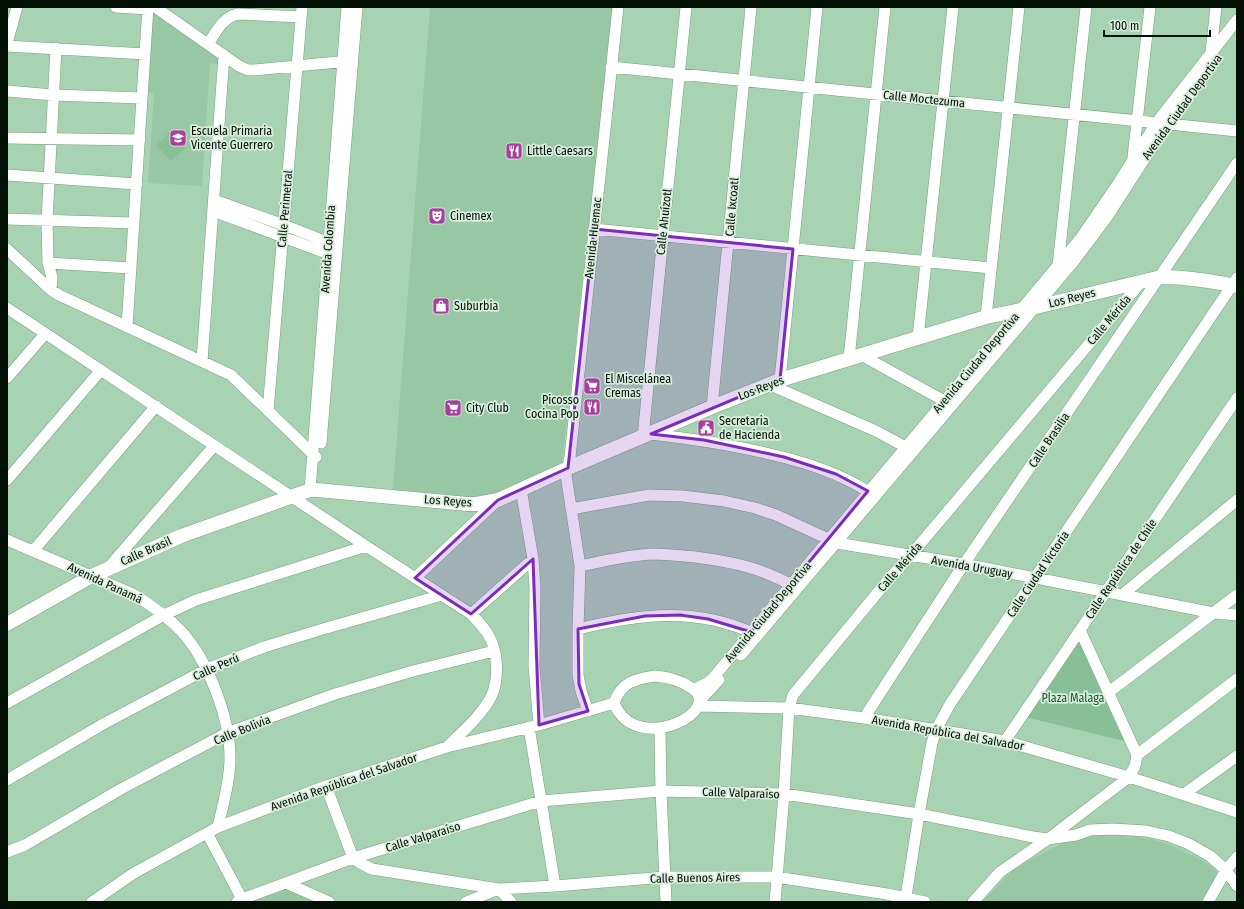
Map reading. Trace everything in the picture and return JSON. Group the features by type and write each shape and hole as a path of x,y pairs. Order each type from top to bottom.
{"main road":[{"name":"Los Reyes","path":"294,497 313,490 467,504 498,500 568,468 774,382 986,317 1036,307 1161,277 1202,279 1235,283"},
{"name":"Calle Brasil","path":"7,624 108,568 181,536 294,497"}],"street":[{"path":"7,43 16,7"},
{"path":"116,7 151,8 244,68 297,67 347,61"},
{"name":"Avenida Colombia","path":"313,490 347,61 347,7"},
{"name":"Avenida Colombia","path":"347,61 357,7"},
{"name":"Avenida Huemac","path":"588,711 579,684 578,629 580,566 566,475 568,468 618,7"},
{"name":"Calle Ahuízotl","path":"647,435 663,236 686,7"},
{"name":"Calle Ixcoatl","path":"712,407 751,7"},
{"path":"817,7 793,249 774,382 876,431 909,449"},
{"path":"885,7 859,255 855,357 948,403"},
{"path":"918,338 953,7"},
{"path":"986,317 1019,7"},
{"path":"1058,266 1086,7"},
{"path":"1133,161 1150,7"},
{"path":"1211,52 1216,7"},
{"path":"127,327 145,54 151,8"},
{"path":"208,44 223,23 232,15 302,12"},
{"name":"Calle Perimetral","path":"268,411 302,12"},
{"name":"Avenida Ciudad Deportiva","path":"700,703 755,634 909,449 948,403 1036,307 1074,261 1107,217 1162,123 1211,52 1237,20"},
{"name":"Avenida Ciudad Deportiva","path":"948,403 1020,310 1058,266 1094,220 1133,161 1162,123 1237,32"},
{"path":"7,46 145,54"},
{"path":"51,290 52,277 48,263 47,221 56,48"},
{"path":"202,361 224,55"},
{"name":"Calle Moctezuma","path":"611,67 1237,131"},
{"path":"7,91 53,95 142,98"},
{"path":"7,138 140,140"},
{"name":"Calle Brasilia","path":"864,718 964,564 1161,277 1237,163"},
{"path":"7,175 137,184"},
{"path":"214,200 284,225 333,250"},
{"path":"213,211 283,236 333,250"},
{"path":"7,219 134,224"},
{"path":"594,229 991,268"},
{"path":"7,249 51,290 65,298 224,371 237,380 316,457"},
{"path":"48,263 131,268"},
{"name":"Calle Mérida","path":"775,902 784,794 789,708 790,701 797,689 1142,281"},
{"name":"Calle Ciudad Victoria","path":"906,897 928,761 936,730 950,704 1235,283"},
{"path":"7,308 44,334 156,406 214,446 471,614 484,628 491,639 494,651 496,683 492,696 483,709 446,747"},
{"path":"7,378 44,334"},
{"path":"7,480 101,370"},
{"name":"Calle República de Chile","path":"1005,741 1237,398"},
{"path":"33,552 156,406"},
{"path":"647,435 704,440 751,448 836,474 872,494"},
{"path":"108,568 214,446"},
{"path":"521,489 533,559 534,726 541,801 555,886"},
{"name":"Avenida Uruguay","path":"571,509 649,495 683,496 724,501 755,508 788,520 832,542 964,564 1214,613 1237,615"},
{"path":"415,578 498,500"},
{"path":"1122,595 1237,500"},
{"name":"Avenida Panamá","path":"10,544 33,552 133,594 150,604 182,632 207,669 218,695 227,734 230,757 228,778 218,827"},
{"path":"7,703 164,615 201,598 366,546"},
{"path":"580,566 627,557 654,554 676,555 739,564 762,571 795,586"},
{"path":"471,614 533,559"},
{"name":"Calle Perú","path":"7,780 105,723 207,669 264,647 442,595"},
{"path":"1109,692 1237,595"},
{"path":"578,629 609,621 645,616 680,615 708,618 731,624 755,634"},
{"path":"973,902 1000,872 1048,839 1129,776 1136,766 1137,755 1080,630"},
{"name":"Avenida Ciudad Deportiva","path":"694,689 707,683 713,678 755,634"},
{"name":"Calle Bolivia","path":"7,852 25,845 121,789 227,734 335,694 413,671 494,651"},
{"path":"655,676 667,677 680,680 694,689 698,695 700,703 696,710 677,724 660,729 635,724 624,718 617,711 614,703 616,695 622,687 631,681 641,678 655,676"},
{"path":"1137,755 1237,679"},
{"name":"Avenida República del Salvador","path":"92,902 134,873 218,827 326,786 446,747 534,726 614,703"},
{"name":"Avenida República del Salvador","path":"700,703 789,708 864,718 1005,741 1129,776 1237,812"},
{"path":"660,729 666,902"},
{"path":"1184,794 1237,756"},
{"path":"326,786 353,858 360,863 372,869 499,889 511,902"},
{"name":"Calle Valparaíso","path":"240,901 353,858 541,801 661,791 784,794 919,814 1048,839 1090,830 1113,829 1146,831 1169,836 1189,844 1210,856 1226,870 1237,886"},
{"path":"207,833 240,901"},
{"path":"1208,902 1226,870 1237,857"},
{"name":"Calle Buenos Aires","path":"466,902 499,889 666,877 776,877 906,897 925,902"},
{"path":"286,883 329,902"}],"highlighted area":[{"path":"594,229 793,249 780,380 651,434 704,440 784,457 836,474 868,491 751,632 708,619 680,615 645,616 578,629 579,684 588,711 539,725 533,559 471,614 415,578 498,500 568,468"}],"shaded area":[{"path":"430,7 613,7 562,463 510,487 481,498 393,489"},
{"name":"Escuela Primaria Vicente Guerrero","path":"153,13 218,59 218,64 210,63 202,186 148,183 154,93 147,92"},
{"path":"1092,835 1124,835 1151,839 1168,844 1202,860 1217,871 1218,876 1214,886 1202,902 982,902 1012,871 1026,862 1069,840"},
{"path":"286,888 321,902 243,902"}],"green space":[{"path":"170,132 185,148 171,161 156,145"},
{"name":"Plaza Malaga","path":"1078,640 1124,741 1025,717"}],"place":[{"name":"Escuela Primaria Vicente Guerrero","path":"178,138"},
{"name":"Little Caesars","path":"514,151"},
{"name":"Cinemex","path":"437,216"},
{"name":"Suburbia","path":"441,306"},
{"name":"El Miscelánea Cremas","path":"592,386"},
{"name":"Picosso Cocina Pop","path":"592,407"},
{"name":"City Club","path":"453,408"},
{"name":"Secretaria de Hacienda","path":"706,428"}]}
